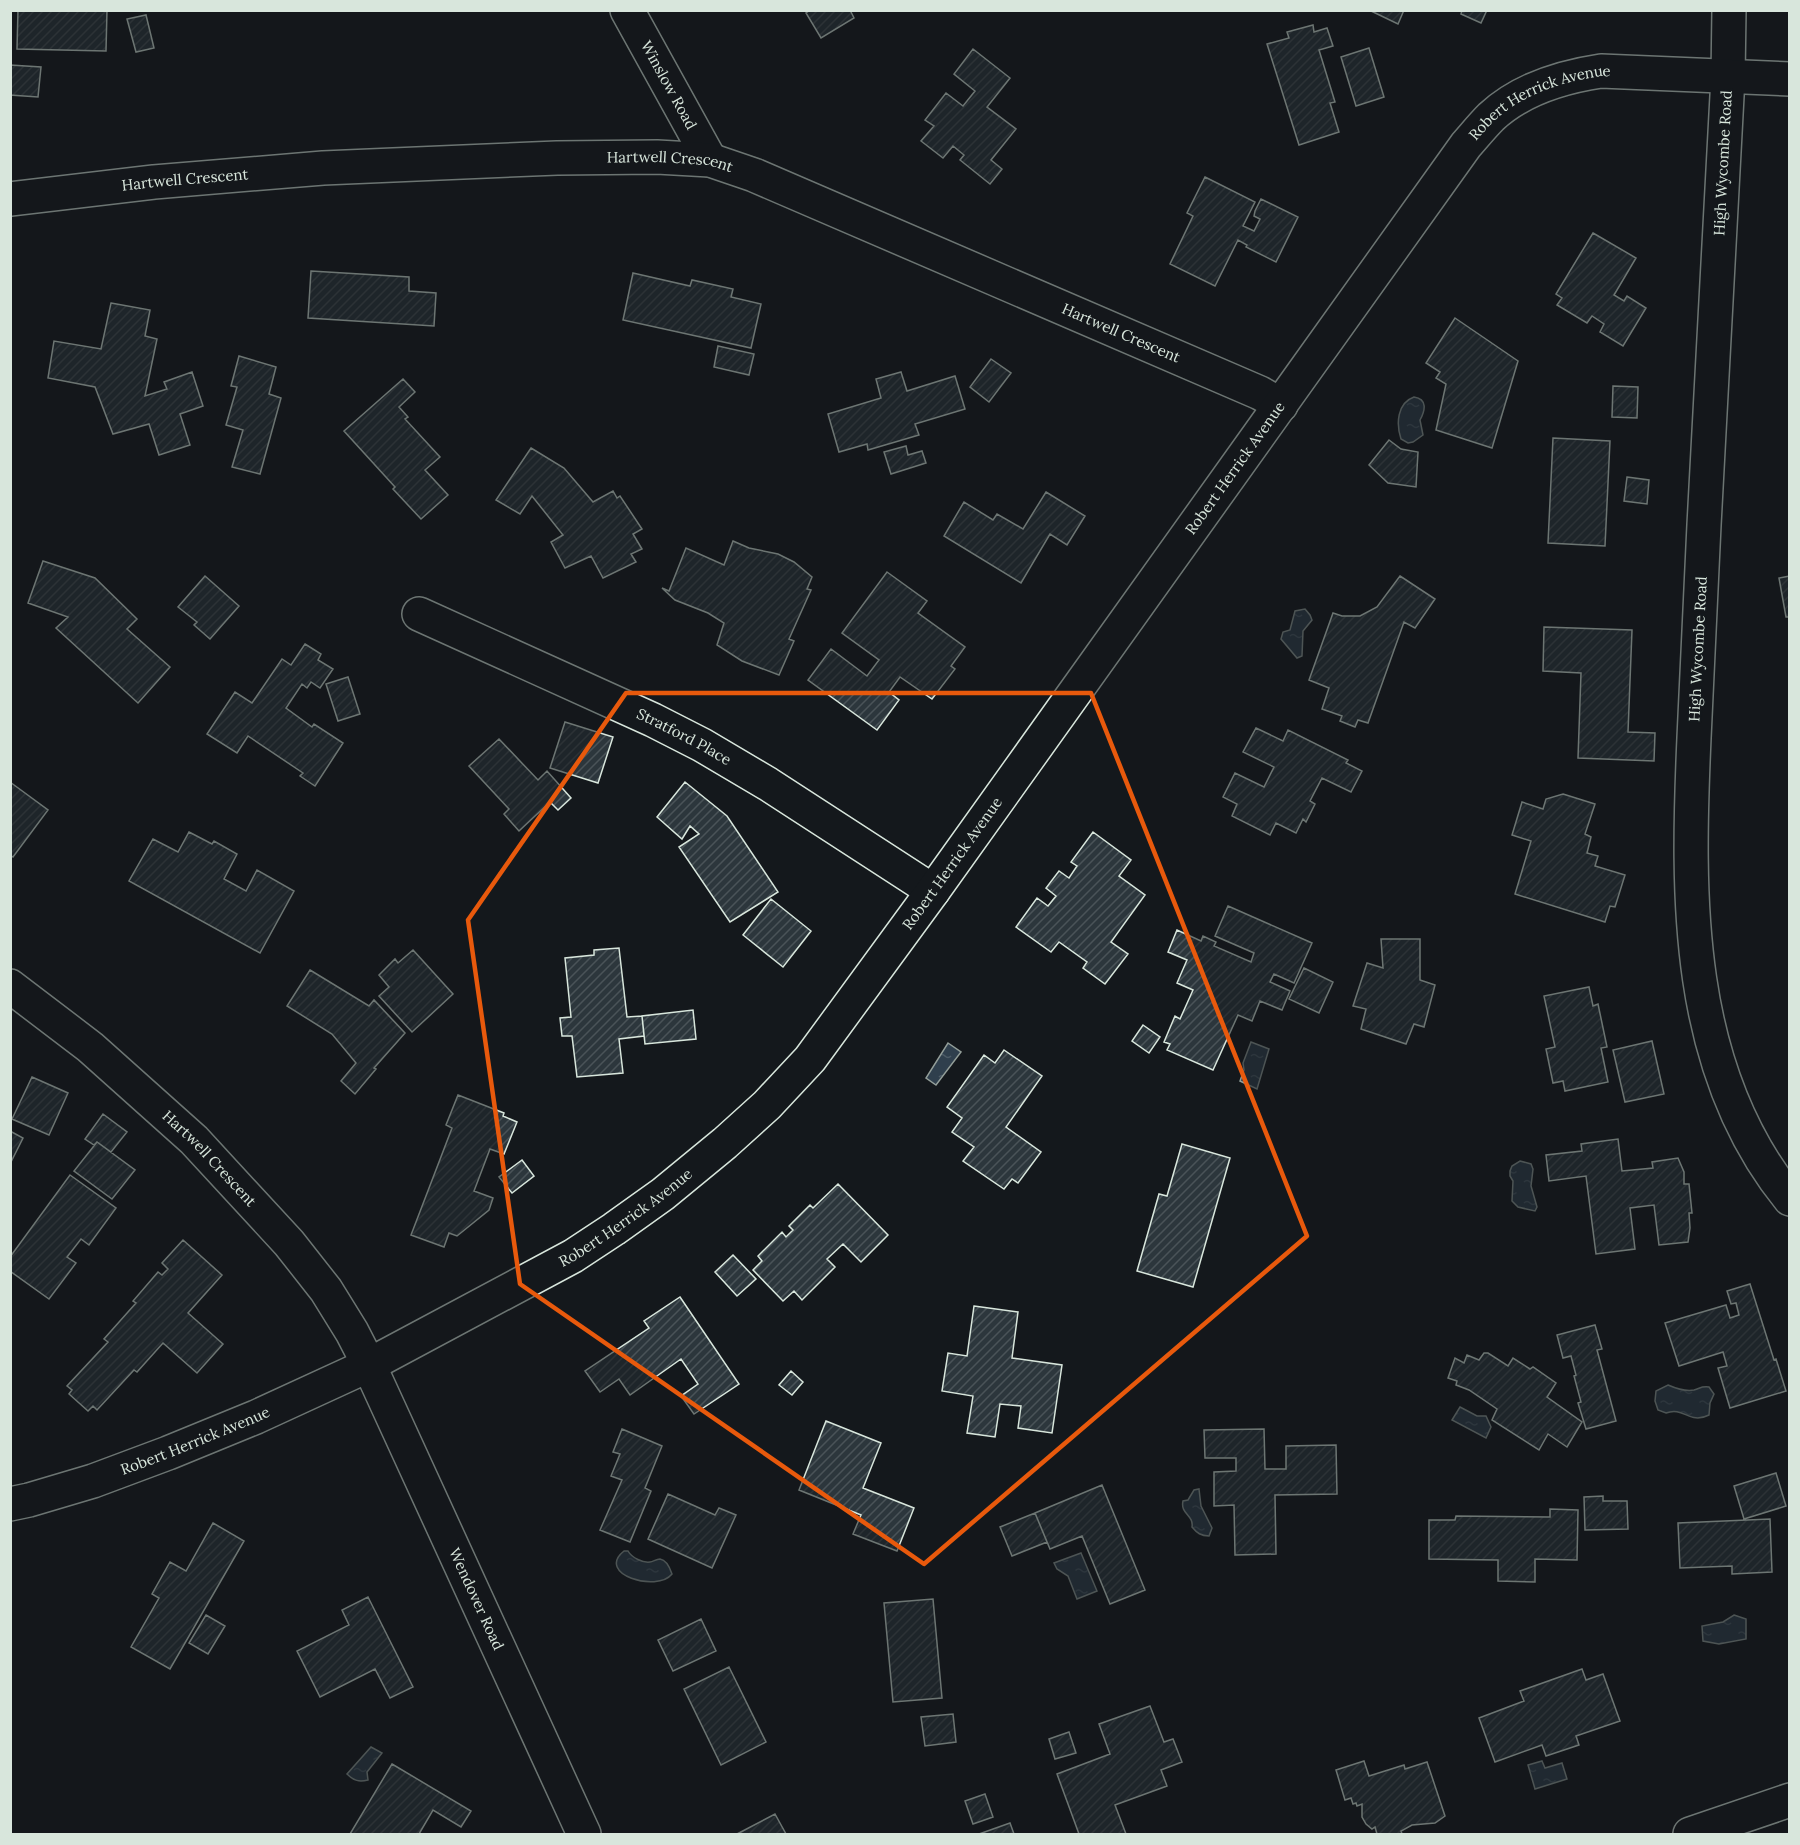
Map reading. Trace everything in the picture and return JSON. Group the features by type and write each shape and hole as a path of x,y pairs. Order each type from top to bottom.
{"street":[{"name":"Winslow Road","path":"627,10 710,160"},
{"name":"High Wycombe Road","path":"1729,10 1728,77 1691,796 1692,912 1699,978 1715,1055 1741,1122 1765,1166 1790,1199"},
{"name":"Robert Herrick Avenue","path":"10,1504 93,1480 168,1453 256,1417 369,1365 573,1256 663,1194 767,1105 810,1059 933,891 1466,145 1491,118 1516,98 1556,80 1601,71 1790,79"},
{"name":"Hartwell Crescent","path":"10,199 154,182 323,168 557,158 657,157 710,160 776,185 1260,393 1281,405"},
{"name":"Stratford Place","path":"419,614 653,720 702,745 768,784 933,891"},
{"name":"Hartwell Crescent","path":"10,986 90,1047 194,1140 290,1243 326,1290 369,1365"},
{"name":"Wendover Road","path":"369,1365 584,1834"},
{"path":"1690,1834 1790,1800"}],"highlighted area":[{"path":"626,693 1091,693 1307,1236 924,1564 520,1284 468,920"}],"water":[{"path":"1414,397 1422,400 1424,406 1420,420 1423,435 1408,443 1401,439 1398,421 1404,404"},
{"path":"1305,609 1312,620 1303,631 1302,656 1297,658 1281,639 1283,632 1290,630 1295,611"},
{"path":"1251,1042 1269,1049 1257,1089 1240,1081 1244,1070 1243,1063"},
{"path":"948,1043 961,1052 936,1085 926,1078"},
{"path":"1520,1161 1531,1164 1533,1169 1531,1186 1537,1207 1535,1211 1518,1207 1512,1201 1513,1181 1510,1171 1512,1166"},
{"path":"1668,1385 1687,1390 1709,1387 1714,1394 1710,1403 1709,1415 1696,1418 1678,1412 1666,1413 1658,1410 1655,1401 1656,1391"},
{"path":"1460,1407 1477,1416 1486,1416 1491,1427 1486,1438 1452,1420"},
{"path":"1199,1489 1201,1506 1212,1528 1209,1536 1199,1534 1192,1527 1191,1520 1183,1509 1183,1501 1188,1500 1194,1490"},
{"path":"624,1551 628,1551 635,1558 644,1562 659,1559 665,1561 672,1574 654,1582 632,1578 622,1573 617,1567 617,1559"},
{"path":"1081,1553 1097,1591 1077,1599 1068,1576 1057,1569 1054,1563"},
{"path":"1734,1615 1746,1619 1746,1639 1719,1644 1703,1641 1702,1626 1723,1622"},
{"path":"371,1747 382,1753 367,1772 368,1780 359,1781 352,1778 347,1774"},
{"path":"1542,1761 1545,1768 1562,1763 1567,1779 1535,1789 1528,1765"}],"building":[{"path":"18,10 107,10 106,51 17,49"},
{"path":"810,10 850,10 854,18 821,38 806,13"},
{"path":"1369,10 1404,10 1398,24"},
{"path":"1462,10 1487,10 1481,23 1461,14"},
{"path":"146,15 154,48 136,52 127,19"},
{"path":"1313,25 1314,32 1327,28 1333,46 1319,50 1335,102 1330,103 1339,132 1299,145 1267,44 1289,38 1287,32"},
{"path":"1369,48 1384,97 1356,106 1341,57"},
{"path":"973,49 1010,78 987,107 1016,129 991,160 1002,169 990,184 960,160 964,155 953,146 943,158 921,141 934,126 925,120 946,93 963,106 975,91 954,74"},
{"path":"10,65 41,67 38,97 10,95"},
{"path":"1205,177 1255,202 1243,226 1254,231 1260,219 1254,216 1255,211 1261,199 1298,217 1276,262 1246,247 1247,245 1238,240 1215,286 1170,264 1193,216 1187,213"},
{"path":"1593,233 1636,258 1614,295 1624,301 1627,296 1646,308 1623,346 1600,332 1604,324 1592,316 1587,323 1557,305 1562,298 1556,294"},
{"path":"311,271 409,277 409,291 436,293 434,326 308,318"},
{"path":"633,273 690,286 692,280 733,289 731,297 761,304 751,348 623,320"},
{"path":"111,303 150,310 145,336 157,339 145,396 167,389 164,382 192,372 203,406 180,414 190,445 159,455 149,424 113,434 95,387 48,378 54,341 101,349"},
{"path":"1455,318 1518,361 1492,448 1436,430 1446,384 1436,378 1440,372 1426,363"},
{"path":"718,346 754,354 749,375 714,367"},
{"path":"239,356 276,367 269,394 281,398 260,474 232,467 243,430 226,425 237,387 231,386"},
{"path":"991,359 1011,373 989,402 970,387"},
{"path":"901,372 907,391 955,376 965,409 915,424 919,435 868,450 867,444 839,452 828,414 881,398 876,379"},
{"path":"403,379 415,392 399,407 408,417 405,419 440,457 425,470 448,495 421,519 344,431"},
{"path":"1613,386 1638,387 1637,418 1612,417"},
{"path":"1553,438 1610,441 1605,546 1548,543"},
{"path":"1389,440 1401,449 1418,452 1416,487 1388,483 1369,465"},
{"path":"906,446 908,455 922,451 926,463 891,474 884,452"},
{"path":"531,448 564,468 593,502 613,491 617,498 620,496 642,529 633,534 642,549 631,554 636,562 603,578 591,556 565,568 551,542 563,535 532,496 520,514 496,500"},
{"path":"1627,477 1649,480 1647,504 1624,501"},
{"path":"1046,492 1085,516 1067,545 1050,534 1021,583 944,536 964,502 993,520 997,514 1023,529"},
{"path":"733,541 749,548 778,554 794,562 812,577 807,589 811,590 789,639 794,641 779,675 742,661 717,645 724,623 708,613 675,600 662,588 669,591 686,548 724,565"},
{"path":"43,561 95,578 137,619 127,629 170,667 138,703 56,628 68,617 28,603"},
{"path":"887,572 927,601 918,613 965,647 951,666 955,669 932,699 900,677 889,692 899,700 877,730 808,680 831,649 867,676 879,660 842,633"},
{"path":"205,576 239,606 210,639 194,625 197,622 178,607"},
{"path":"1400,576 1435,599 1415,628 1404,622 1368,723 1358,720 1355,727 1340,721 1342,716 1322,709 1329,688 1309,680 1333,613 1342,616 1360,616 1377,607"},
{"path":"1790,576 1790,617 1786,617 1779,578"},
{"path":"1544,627 1632,630 1628,732 1655,733 1654,761 1578,758 1581,673 1543,671"},
{"path":"305,644 321,654 318,660 333,669 320,688 311,682 307,688 302,684 286,708 312,727 314,724 343,743 315,786 300,776 303,773 248,736 237,753 207,734 235,692 252,703 282,659 291,665"},
{"path":"348,677 360,714 338,721 326,684"},
{"path":"565,722 613,737 598,783 550,768"},
{"path":"1256,728 1283,741 1288,730 1348,760 1346,763 1362,771 1351,792 1322,778 1310,801 1315,804 1306,822 1303,819 1296,833 1276,823 1270,835 1232,816 1237,804 1223,797 1235,773 1264,787 1274,767 1243,752"},
{"path":"499,739 538,780 547,771 571,798 558,810 550,802 519,831 504,814 509,809 469,766"},
{"path":"10,782 48,810 13,857 10,855"},
{"path":"685,782 727,816 778,892 730,922 679,847 699,834 690,826 682,839 657,817"},
{"path":"1563,794 1595,804 1585,834 1591,837 1587,853 1598,856 1595,866 1625,875 1615,907 1610,906 1605,922 1515,894 1531,841 1512,835 1522,802 1543,809 1546,799"},
{"path":"189,832 212,844 214,841 237,854 224,879 246,891 257,870 294,891 260,953 129,881 153,839 178,852"},
{"path":"1093,832 1131,860 1119,876 1145,895 1111,942 1128,954 1105,984 1083,968 1087,962 1059,942 1051,952 1016,927 1037,898 1048,906 1056,896 1046,888 1059,871 1069,878 1077,866 1071,862"},
{"path":"771,899 811,931 783,967 743,935"},
{"path":"1228,906 1312,943 1294,983 1274,974 1270,982 1290,991 1282,1010 1260,1001 1252,1021 1238,1015 1213,1070 1167,1050 1170,1044 1164,1042 1175,1016 1180,1019 1193,990 1177,983 1187,960 1168,952 1177,930 1201,941 1203,936 1216,942 1214,946 1251,962 1254,953 1215,936"},
{"path":"1381,939 1420,939 1420,980 1435,985 1424,1027 1414,1024 1406,1044 1361,1029 1366,1009 1353,1006 1367,963 1383,968"},
{"path":"619,948 627,1017 642,1016 644,1036 619,1039 623,1073 577,1077 572,1036 562,1036 560,1018 571,1017 565,958 594,955 594,950"},
{"path":"413,950 453,994 412,1032 379,996 389,987 379,975 395,959 398,963"},
{"path":"1304,968 1333,982 1319,1013 1289,999"},
{"path":"310,970 369,1006 374,1000 405,1033 355,1094 341,1081 356,1063 332,1034 287,1006"},
{"path":"1589,987 1593,1006 1598,1004 1607,1047 1601,1048 1608,1082 1565,1091 1563,1081 1553,1083 1546,1049 1555,1047 1544,996"},
{"path":"693,1010 696,1039 645,1044 642,1016"},
{"path":"1143,1025 1160,1037 1149,1053 1132,1041"},
{"path":"1652,1041 1664,1094 1625,1102 1613,1050"},
{"path":"1004,1050 1042,1076 1006,1127 1041,1152 1018,1183 1012,1179 1004,1189 963,1161 974,1147 952,1132 962,1118 947,1107 984,1055 995,1063"},
{"path":"32,1077 68,1093 49,1135 12,1119"},
{"path":"458,1095 504,1113 503,1116 517,1122 504,1154 490,1149 474,1191 493,1198 489,1210 457,1236 449,1233 444,1247 411,1235 452,1128 446,1125"},
{"path":"103,1114 127,1132 111,1152 97,1142 94,1145 85,1139"},
{"path":"10,1131 23,1138 10,1164"},
{"path":"1618,1139 1622,1171 1653,1168 1652,1162 1678,1158 1684,1172 1684,1184 1689,1184 1692,1213 1689,1213 1688,1242 1659,1245 1654,1205 1630,1208 1635,1249 1596,1254 1586,1176 1549,1181 1546,1155 1582,1151 1581,1144"},
{"path":"97,1142 135,1170 112,1199 74,1171"},
{"path":"1182,1144 1230,1158 1193,1287 1137,1271 1159,1194 1167,1196"},
{"path":"522,1160 534,1176 512,1193 499,1177"},
{"path":"70,1175 116,1208 89,1245 81,1239 67,1257 76,1263 49,1299 10,1271 10,1257"},
{"path":"838,1184 888,1235 861,1262 843,1244 827,1259 835,1267 802,1300 794,1291 783,1301 753,1270 762,1261 758,1256 782,1232 786,1237 793,1230 789,1226 810,1205 813,1208"},
{"path":"183,1240 222,1275 188,1313 223,1344 197,1373 163,1343 137,1372 134,1370 97,1410 93,1406 88,1411 69,1394 72,1390 67,1386 108,1342 104,1339 136,1303 133,1301 158,1272 162,1275 168,1269 162,1263"},
{"path":"733,1255 756,1279 737,1296 715,1272"},
{"path":"1750,1284 1786,1391 1730,1408 1718,1368 1727,1366 1723,1352 1679,1366 1665,1323 1726,1305 1730,1318 1739,1315 1736,1303 1731,1304 1727,1291"},
{"path":"680,1297 739,1384 694,1414 681,1396 698,1384 681,1359 630,1395 619,1379 600,1392 585,1371 649,1328 644,1321"},
{"path":"974,1306 1018,1312 1012,1358 1062,1365 1052,1433 1018,1428 1021,1406 1000,1404 995,1437 967,1433 973,1396 942,1391 948,1353 967,1356"},
{"path":"1595,1325 1602,1349 1597,1350 1616,1421 1586,1429 1578,1403 1581,1402 1571,1356 1563,1358 1557,1335"},
{"path":"1484,1353 1488,1353 1508,1366 1513,1358 1530,1369 1533,1367 1556,1383 1547,1397 1582,1422 1567,1447 1548,1434 1539,1450 1492,1420 1497,1409 1469,1390 1456,1385 1457,1381 1448,1378 1455,1358 1464,1363 1467,1355 1479,1360"},
{"path":"791,1371 803,1382 792,1395 779,1385"},
{"path":"826,1421 881,1443 863,1488 914,1508 897,1551 853,1534 861,1515 799,1490"},
{"path":"622,1429 662,1446 645,1488 651,1491 630,1542 600,1530 622,1480 611,1476 620,1454 613,1452"},
{"path":"1264,1429 1265,1469 1286,1469 1286,1446 1336,1445 1337,1494 1275,1495 1276,1554 1235,1555 1234,1505 1214,1506 1214,1472 1236,1471 1236,1458 1205,1458 1204,1430"},
{"path":"1776,1473 1786,1506 1744,1519 1734,1486"},
{"path":"1102,1485 1145,1590 1110,1604 1082,1536 1050,1549 1035,1513"},
{"path":"668,1494 715,1515 719,1508 736,1515 712,1568 648,1539"},
{"path":"1603,1496 1603,1501 1627,1501 1628,1529 1585,1530 1584,1497"},
{"path":"1550,1509 1578,1510 1577,1560 1535,1559 1535,1582 1498,1581 1498,1560 1429,1559 1429,1520 1455,1520 1456,1516 1550,1517"},
{"path":"1035,1513 1047,1542 1012,1556 1000,1527"},
{"path":"1770,1519 1772,1572 1732,1574 1732,1566 1680,1568 1678,1523"},
{"path":"213,1523 244,1541 170,1669 131,1647 159,1598 152,1594 170,1562 186,1571"},
{"path":"368,1597 413,1687 390,1698 375,1669 320,1697 297,1651 349,1625 342,1610"},
{"path":"933,1599 942,1698 893,1702 884,1603"},
{"path":"206,1615 225,1626 208,1654 189,1643"},
{"path":"701,1619 716,1651 673,1671 658,1640"},
{"path":"729,1667 766,1742 721,1765 684,1689"},
{"path":"1582,1669 1586,1680 1603,1674 1620,1721 1576,1736 1579,1745 1546,1756 1542,1745 1495,1762 1479,1718 1524,1701 1520,1691"},
{"path":"1150,1706 1164,1742 1173,1739 1182,1762 1161,1770 1167,1786 1115,1805 1126,1834 1079,1834 1057,1774 1110,1754 1099,1724"},
{"path":"953,1714 956,1742 925,1746 921,1717"},
{"path":"1069,1732 1076,1753 1055,1759 1049,1739"},
{"path":"1364,1761 1369,1776 1404,1765 1405,1769 1427,1762 1445,1816 1435,1823 1412,1825 1401,1831 1402,1834 1377,1834 1375,1827 1372,1829 1362,1817 1362,1804 1357,1806 1356,1803 1353,1804 1351,1798 1345,1800 1336,1770"},
{"path":"392,1764 471,1811 461,1827 433,1810 419,1834 350,1834"},
{"path":"985,1794 993,1817 973,1824 965,1801"},
{"path":"775,1814 786,1834 737,1834"},
{"path":"1010,1823 1014,1834 979,1834"}]}
